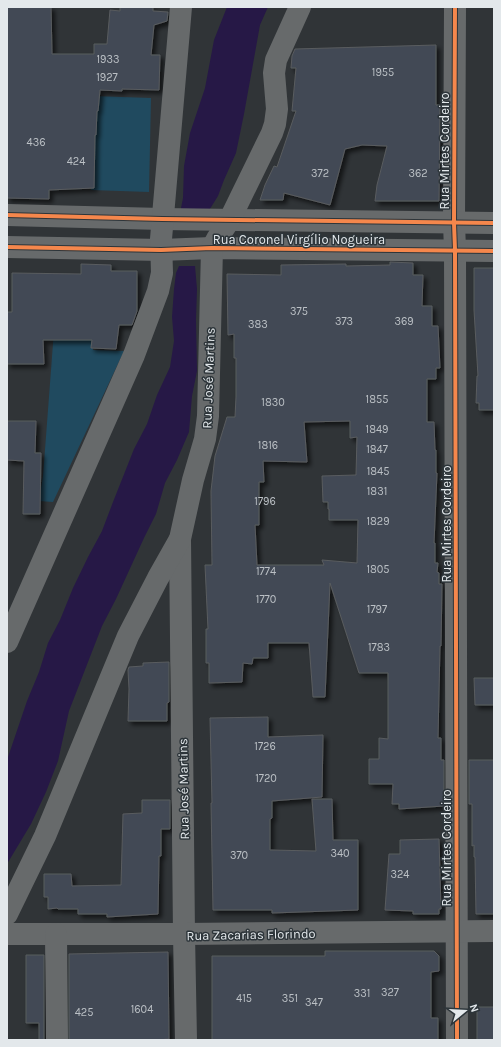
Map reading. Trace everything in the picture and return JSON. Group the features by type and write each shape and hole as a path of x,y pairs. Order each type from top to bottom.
{"street":[{"path":"7,642 136,348 158,291 162,273 162,219 181,7"},
{"path":"212,248 230,219 272,133 277,109 274,72 276,60 300,7"},
{"name":"Rua Mirtes Cordeiro","path":"455,7 454,223 457,1040"},
{"name":"Rua Coronel Virgílio Nogueira","path":"7,215 162,219 494,223"},
{"name":"Rua Coronel Virgílio Nogueira","path":"7,247 161,250 212,248 494,251"},
{"name":"Rua José Martins","path":"186,1040 180,539 193,480 205,439 208,416 212,248"},
{"name":"Rua José Martins","path":"7,914 45,836 128,636 180,539"},
{"name":"Rua Zacarias Florindo","path":"7,934 494,932"},
{"path":"56,934 57,1040"}],"shaded area":[{"path":"227,7 268,7 260,25 236,153 218,196 208,212 180,213 183,198 184,166 190,133 205,88 214,40"},
{"path":"93,96 151,98 149,192 91,190"},
{"path":"179,266 195,266 197,289 197,371 192,396 189,432 165,483 156,514 102,626 69,711 58,761 46,792 31,824 7,864 7,760 48,643 60,620 73,588 102,531 134,449 147,424 157,395 170,367 174,341 172,317 174,289 176,273"},
{"path":"55,317 94,322 93,350 124,351 53,502 39,501 43,476"}],"building":[{"path":"7,7 51,7 52,54 94,54 94,44 107,44 110,10 120,11 120,7 153,7 153,11 168,12 167,21 154,25 151,55 160,55 159,90 100,90 95,135 94,188 49,190 49,199 7,198"},
{"path":"436,45 436,105 440,105 439,201 375,201 377,185 387,146 362,145 345,149 330,205 284,193 283,200 260,200 274,166 277,167 296,111 292,111 296,68 291,68 292,56 295,49"},
{"path":"390,262 413,263 413,275 423,275 422,306 432,306 432,326 438,326 440,368 436,368 436,379 427,379 427,422 434,422 437,473 434,543 435,563 438,563 437,572 439,573 439,584 442,584 438,738 441,738 441,760 444,760 444,806 399,809 399,804 392,804 393,784 369,784 369,759 379,759 379,738 388,739 388,673 359,673 330,583 325,697 313,697 309,643 268,643 268,658 253,658 252,664 243,663 242,682 209,683 209,663 206,663 206,629 208,629 205,565 212,565 211,491 215,456 227,417 235,417 236,358 234,358 234,334 228,335 227,274 281,275 281,265 390,265","holes":["350,421 350,438 357,437 356,475 322,476 323,502 328,502 329,520 358,520 357,563 322,560 324,565 257,565 255,525 259,525 259,482 264,482 263,461 307,462 304,422"]},
{"path":"81,264 111,265 111,271 137,271 137,311 132,325 119,325 116,349 91,348 92,340 43,340 44,364 7,364 7,312 12,312 12,273 81,274"},
{"path":"474,268 494,268 494,410 479,410 479,403 476,403 478,376 474,310"},
{"path":"7,421 36,421 35,453 41,453 40,514 23,514 24,461 7,460"},
{"path":"169,662 169,702 167,703 167,721 128,721 129,667 143,666 143,663"},
{"path":"474,678 494,678 494,705 475,705"},
{"path":"268,717 268,737 323,735 322,797 272,801 272,818 270,819 270,850 316,851 312,799 332,799 333,840 358,840 358,910 272,913 272,910 213,910 210,718"},
{"path":"469,760 494,760 494,914 476,914 475,857 474,845 472,846 472,804 469,804"},
{"path":"142,800 170,800 170,829 161,829 158,914 107,917 107,914 78,914 78,909 48,909 48,897 44,897 44,874 71,874 72,886 121,885 123,814 142,813"},
{"path":"439,839 441,909 439,909 439,914 413,914 413,911 385,910 389,854 400,854 400,840"},
{"path":"325,951 434,951 439,956 439,971 431,972 431,1018 438,1018 438,1040 212,1040 212,956 325,956"},
{"path":"168,952 169,1039 69,1040 69,954"},
{"path":"26,955 44,955 44,1040 39,1040 39,1023 26,1023"},
{"path":"477,1007 494,1007 494,1040 477,1040"}],"cycle path":[{"path":"455,7 454,223 457,1040"},
{"path":"7,215 162,219 494,223"},
{"path":"7,247 161,250 212,248 494,251"}]}
